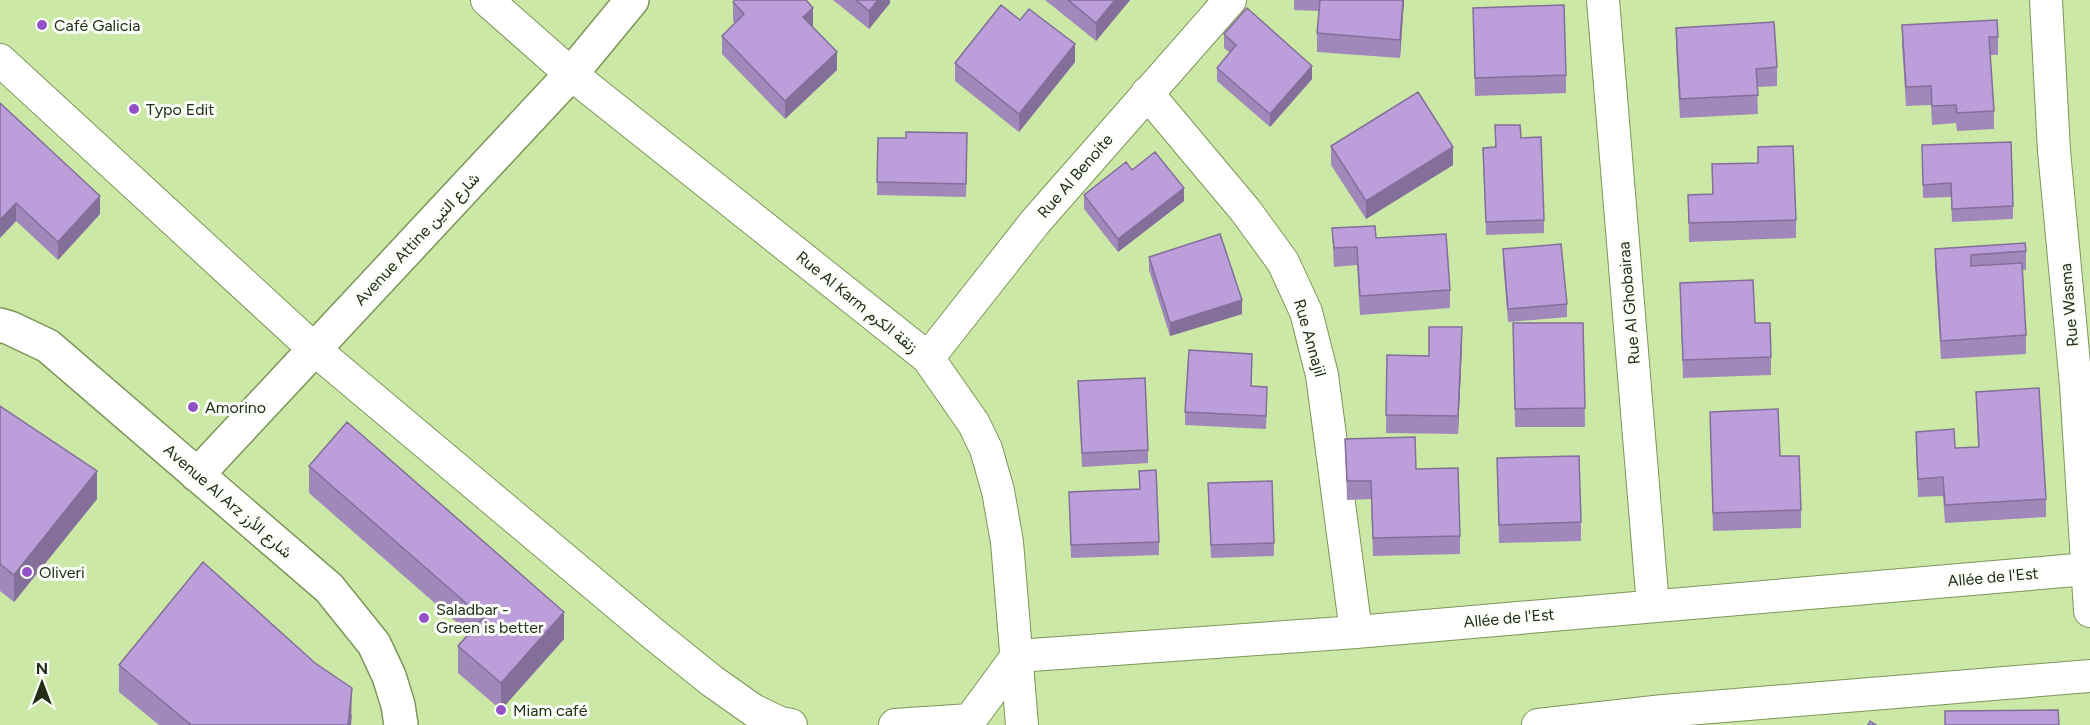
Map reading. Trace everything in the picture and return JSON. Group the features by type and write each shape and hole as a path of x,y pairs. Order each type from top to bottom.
{"street":[{"name":"Rue Al Karm زنقة الكرم","path":"487,0 571,74 928,358 974,424 986,449 998,490 1007,543 1022,725"},
{"name":"Avenue Attine شارع التين","path":"197,475 571,74 632,0"},
{"name":"Rue Al Benoite","path":"928,358 1036,220 1230,0"},
{"name":"Rue Al Ghobairaa","path":"1603,0 1653,606"},
{"name":"Rue Wasma","path":"2046,0 2055,151 2083,385 2090,611"},
{"path":"0,60 314,349 712,681 753,710 780,723 791,725"},
{"name":"Rue Annajil","path":"1147,93 1252,218 1283,262 1306,312 1322,375 1356,632"},
{"name":"Avenue Al Arz شارع الأرز","path":"0,325 48,346 329,588 374,644 389,675 398,705 400,725"},
{"name":"Allée de l'Est","path":"1017,656 1356,632 2087,569"},
{"path":"896,725 973,722 1017,656"},
{"path":"1538,725 1663,718 2090,676"}],"building":[{"path":"735,0 806,0 813,8 803,17 837,52 785,101 722,36 744,14 733,2"},
{"path":"856,0 878,0 869,11"},
{"path":"1068,0 1115,0 1096,23"},
{"path":"1320,0 1403,0 1400,40 1317,33"},
{"path":"1001,5 1020,20 1029,9 1075,44 1019,114 955,63"},
{"path":"1564,5 1566,75 1475,78 1473,8"},
{"path":"1247,8 1312,66 1270,114 1217,68 1236,45 1224,34"},
{"path":"1997,20 1998,37 1989,37 1994,111 1957,113 1956,105 1932,106 1931,86 1906,87 1902,25"},
{"path":"1774,22 1777,67 1756,69 1758,95 1680,99 1676,28"},
{"path":"1418,92 1453,147 1366,201 1331,146"},
{"path":"0,103 100,196 58,242 16,203 0,220"},
{"path":"1495,125 1520,125 1521,138 1541,137 1544,220 1486,222 1483,148 1496,147"},
{"path":"906,132 967,133 966,184 877,182 878,138 906,138"},
{"path":"2011,142 2013,206 1952,209 1951,183 1923,185 1922,145"},
{"path":"1793,146 1796,220 1689,223 1688,195 1713,194 1712,164 1758,163 1758,147"},
{"path":"1155,152 1184,188 1118,239 1084,195 1126,162 1132,170"},
{"path":"1375,226 1376,238 1446,234 1450,290 1360,296 1357,247 1334,248 1332,228"},
{"path":"1220,234 1242,300 1170,323 1149,257"},
{"path":"2025,243 2026,251 1971,255 1971,266 2022,263 2026,335 1941,341 1935,249"},
{"path":"1561,244 1567,304 1508,309 1503,249"},
{"path":"1753,280 1755,323 1770,323 1771,357 1683,360 1680,283"},
{"path":"1513,323 1583,323 1585,408 1515,409"},
{"path":"1429,327 1462,327 1458,416 1386,415 1387,355 1429,356"},
{"path":"1189,350 1252,354 1251,386 1267,387 1266,416 1185,412"},
{"path":"1145,378 1148,450 1082,453 1078,381"},
{"path":"2039,388 2046,499 1945,505 1943,477 1918,479 1916,432 1954,429 1955,448 1979,447 1976,392"},
{"path":"0,406 97,471 14,575 0,564"},
{"path":"1778,409 1780,456 1799,456 1801,510 1713,513 1710,412"},
{"path":"347,422 564,612 501,683 458,646 483,618 309,466"},
{"path":"1415,437 1416,469 1458,468 1460,536 1373,538 1371,481 1347,481 1345,439"},
{"path":"1579,456 1581,522 1499,525 1497,458"},
{"path":"1156,470 1159,542 1071,545 1069,492 1140,489 1139,471"},
{"path":"1272,481 1274,543 1211,545 1208,483"},
{"path":"203,562 315,663 352,688 348,725 189,725 119,665"},
{"path":"2058,710 2059,725 1945,725 1945,711"}],"place":[{"name":"Café Galicia","path":"42,25"},
{"name":"Typo Edit","path":"134,109"},
{"name":"Amorino","path":"193,407"},
{"name":"Oliveri","path":"27,572"},
{"name":"Saladbar - Green is better","path":"424,618"},
{"name":"Miam café","path":"501,710"}]}
